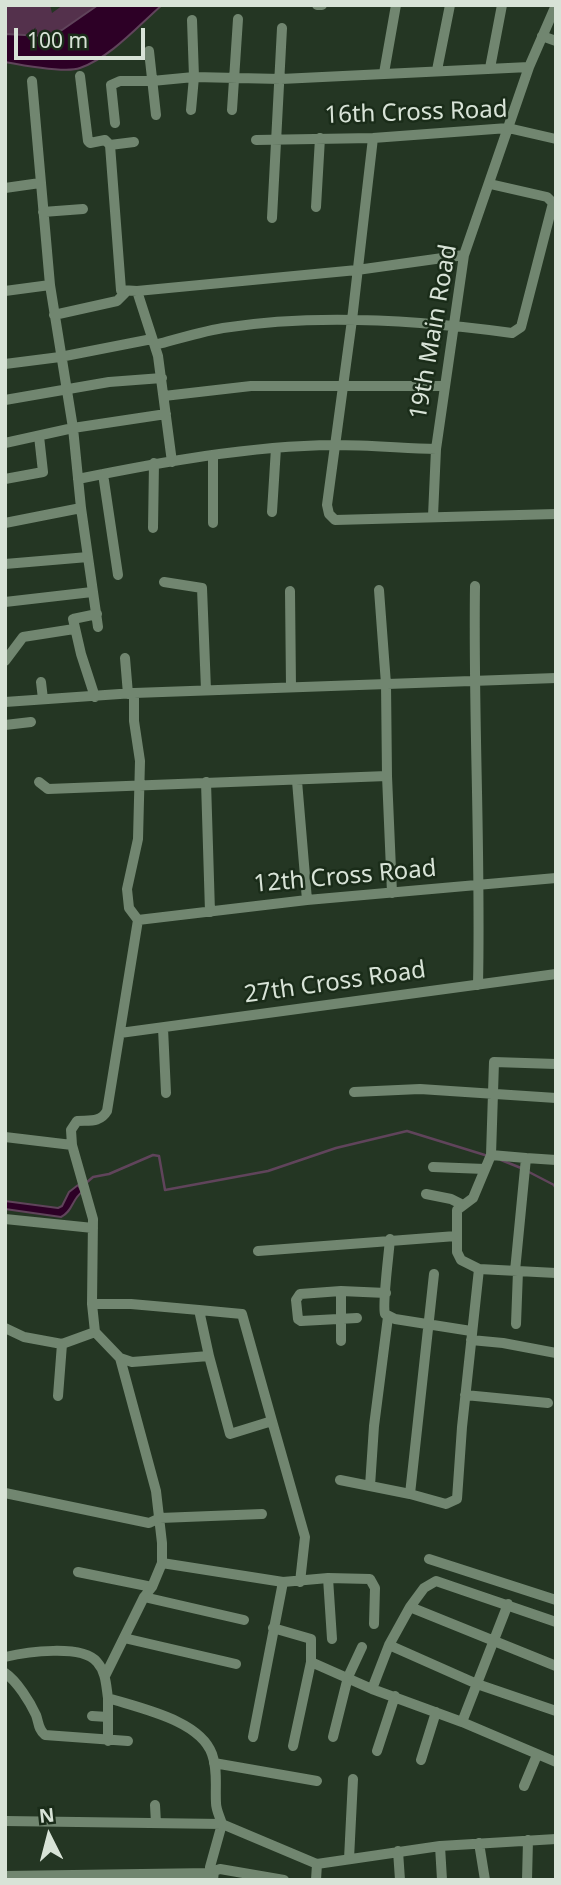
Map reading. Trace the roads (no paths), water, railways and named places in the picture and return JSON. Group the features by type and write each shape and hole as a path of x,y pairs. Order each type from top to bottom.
{"street":[{"path":"384,73 396,5"},
{"path":"437,70 450,5"},
{"path":"490,68 502,5"},
{"name":"19th Main Road","path":"433,516 436,449 464,255 491,184 529,67 555,5"},
{"path":"232,110 238,19"},
{"path":"191,110 194,77 192,20"},
{"path":"272,218 282,28"},
{"path":"542,36 556,41"},
{"path":"149,51 156,115"},
{"path":"115,123 111,85 120,81 234,76 281,79 529,67"},
{"path":"54,315 117,301 125,293 121,290 110,145 105,140 90,143 88,141 80,76"},
{"path":"32,81 50,285 73,428 98,627"},
{"name":"16th Cross Road","path":"256,140 373,138 508,128 556,139"},
{"path":"316,207 320,138"},
{"path":"373,138 352,320 334,445 327,505 329,514 335,520 556,514"},
{"path":"110,145 134,142"},
{"path":"5,188 40,183"},
{"path":"5,364 272,322 352,320 453,325 512,332 520,327 553,203 547,197 491,184"},
{"path":"43,212 83,209"},
{"path":"121,290 137,291 357,270 464,255"},
{"path":"5,291 50,285"},
{"path":"137,291 162,378 172,462"},
{"path":"5,400 66,389 162,378"},
{"path":"164,396 250,386 444,386"},
{"path":"5,443 73,428 166,414"},
{"path":"5,480 43,472 38,436"},
{"path":"78,479 154,464 276,448 334,445 436,449"},
{"path":"272,512 276,448"},
{"path":"212,523 213,456"},
{"path":"153,528 154,464"},
{"path":"103,474 118,575"},
{"path":"5,523 81,508"},
{"path":"5,564 88,557"},
{"path":"164,582 202,588 206,690"},
{"path":"475,586 474,681 481,886 478,985"},
{"path":"379,590 386,684 392,893"},
{"path":"289,591 291,687"},
{"path":"5,602 92,592"},
{"path":"94,696 74,629 74,618 97,614"},
{"path":"5,661 23,637 74,629"},
{"path":"125,658 140,761 138,839 127,889 129,908 138,920 107,1111 99,1120 77,1121 71,1130 72,1145 93,1219 92,1304 95,1332 120,1358 132,1362 209,1356"},
{"path":"5,702 206,690 556,678"},
{"path":"41,682 43,699"},
{"path":"5,725 31,722"},
{"path":"39,782 48,789 387,776"},
{"path":"297,781 307,900"},
{"path":"206,782 210,912"},
{"name":"12th Cross Road","path":"138,920 307,900 556,878"},
{"name":"27th Cross Road","path":"120,1033 556,974"},
{"path":"163,1028 166,1093"},
{"path":"556,1064 494,1062 489,1161 473,1198 457,1210 456,1236 457,1252 461,1260 479,1269 556,1273"},
{"path":"354,1092 420,1089 493,1096 556,1098"},
{"path":"5,1137 72,1145"},
{"path":"433,1167 489,1161 525,1168 556,1160"},
{"path":"516,1324 525,1168"},
{"path":"426,1194 463,1205"},
{"path":"5,1219 93,1228"},
{"path":"258,1251 456,1236"},
{"path":"370,1486 374,1426 388,1317 383,1310 390,1239"},
{"path":"340,1480 446,1504 457,1499 479,1269"},
{"path":"410,1494 434,1274"},
{"path":"357,1318 302,1321 298,1319 296,1300 300,1294 341,1291 386,1293"},
{"path":"341,1291 341,1341"},
{"path":"92,1304 131,1304 242,1314 304,1537 300,1582"},
{"path":"199,1310 230,1434 272,1421"},
{"path":"388,1317 556,1353"},
{"path":"5,1328 24,1338 62,1344 95,1332"},
{"path":"58,1396 62,1344"},
{"path":"105,1676 162,1563 160,1518 150,1467 120,1358"},
{"path":"465,1395 548,1403"},
{"path":"5,1493 149,1523 160,1518 262,1514"},
{"path":"429,1559 556,1600"},
{"path":"162,1563 283,1582 328,1578 370,1579 373,1583 374,1623"},
{"path":"78,1572 152,1587"},
{"path":"328,1578 332,1639"},
{"path":"372,1689 389,1645 410,1607 424,1588 436,1581 556,1622"},
{"path":"253,1737 283,1582"},
{"path":"145,1597 244,1620"},
{"path":"462,1722 508,1604"},
{"path":"410,1607 556,1666"},
{"path":"274,1629 311,1639 311,1662 293,1746"},
{"path":"124,1638 236,1664"},
{"path":"389,1645 477,1684 556,1711"},
{"path":"332,1737 348,1677 362,1647"},
{"path":"5,1657 62,1651 86,1653 105,1676 108,1741"},
{"path":"311,1662 556,1762"},
{"path":"5,1673 11,1677 35,1714 41,1732 45,1735 128,1741"},
{"path":"377,1751 395,1696"},
{"path":"108,1698 172,1718 200,1737 212,1752 216,1806 222,1824 211,1877"},
{"path":"421,1760 436,1712"},
{"path":"92,1716 108,1717"},
{"path":"524,1786 537,1755"},
{"path":"214,1763 317,1781"},
{"path":"349,1859 353,1779"},
{"path":"155,1805 156,1823"},
{"path":"5,1821 222,1824 317,1864 440,1846 556,1839"},
{"path":"527,1880 528,1840"},
{"path":"480,1843 485,1880"},
{"path":"440,1846 442,1880"},
{"path":"398,1851 401,1880"},
{"path":"316,1880 317,1864"},
{"path":"211,1877 214,1871 227,1869 284,1880"},
{"path":"5,1876 211,1877"}],"waterway":[{"path":"86,1183 93,1177 109,1174 153,1155 159,1156 165,1190 268,1171 336,1148 407,1131 488,1156"},
{"path":"501,1160 521,1168"},
{"path":"527,1171 554,1185 556,1189"}]}
